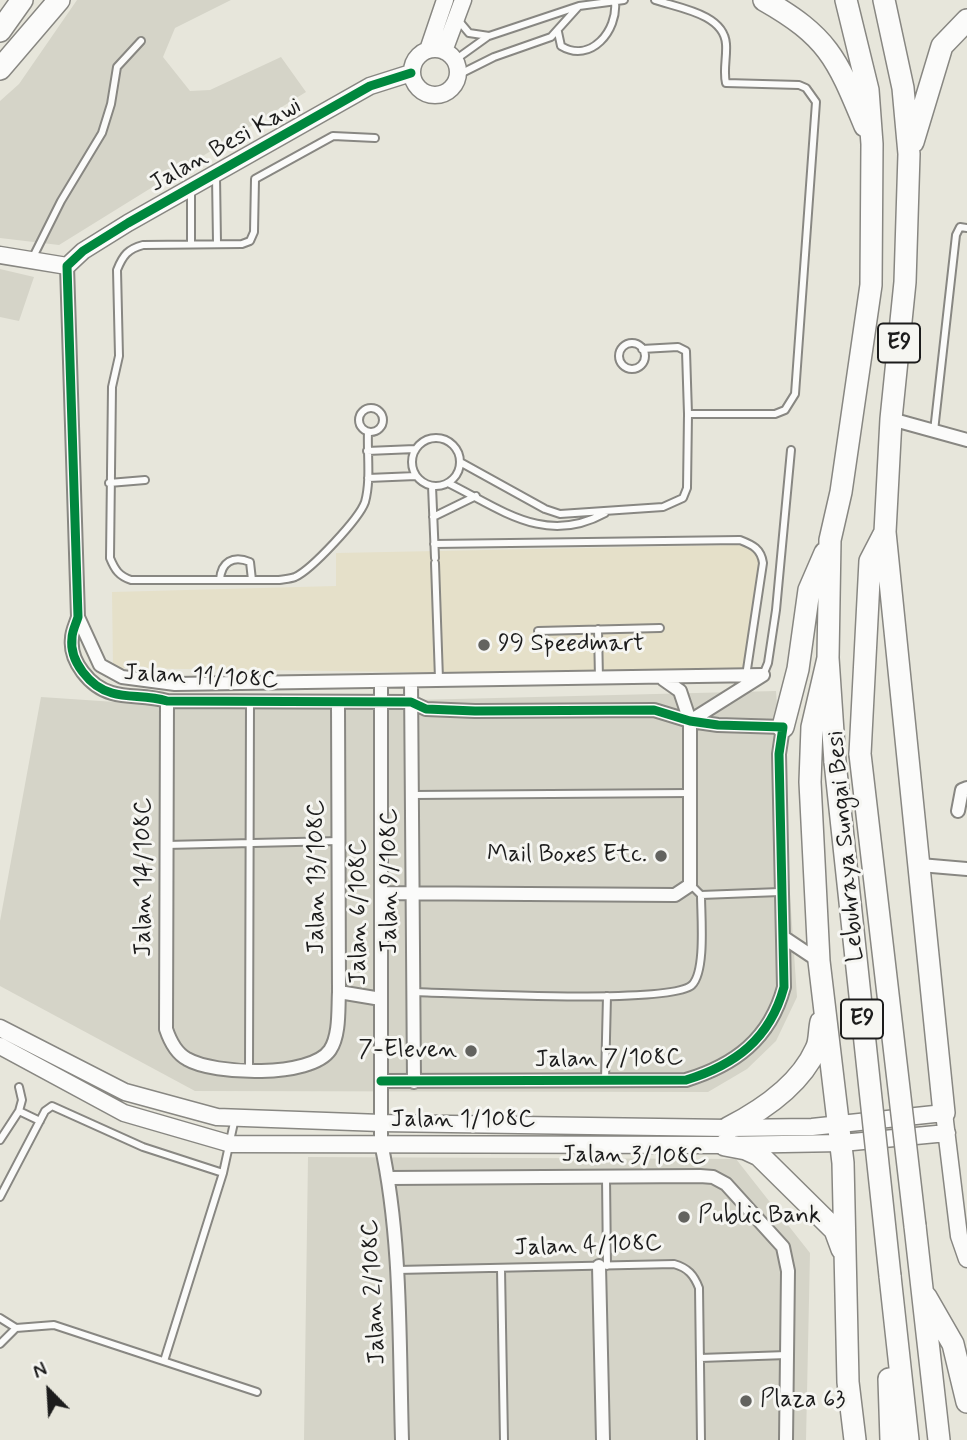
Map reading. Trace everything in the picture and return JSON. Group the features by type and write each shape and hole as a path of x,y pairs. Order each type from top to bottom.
{"highway":[{"path":"0,31 22,0"},
{"path":"0,69 59,0"},
{"path":"764,0 800,20 833,54 872,144"},
{"name":"Lebuhraya Sungai Besi","path":"846,0 868,90 872,144 871,285 841,492 830,540 828,658 835,762 908,1440"},
{"name":"Lebuhraya Sungai Besi","path":"884,0 903,88 909,154 905,282 891,419 885,532 870,561 860,754 939,1440"},
{"path":"909,154 942,46 967,20"},
{"path":"885,532 945,1123"},
{"path":"783,727 798,668 809,590 830,540"},
{"path":"828,658 813,727 810,782 819,961 841,1133 848,1382 855,1440"},
{"path":"824,1001 817,1049 792,1083 726,1137 759,1155 835,1230 846,1269"},
{"path":"922,1289 953,1344 967,1402"},
{"path":"891,1440 889,1383 894,1322"}],"street":[{"path":"445,0 447,92 434,96 421,91 411,73 416,59 446,59"},
{"path":"446,59 463,0"},
{"name":"Jalan Besi Kawi","path":"67,266 83,251 370,86 411,73"},
{"path":"0,255 67,266"},
{"name":"Jalan 11/108C","path":"67,266 78,617 71,640 83,674 112,693 139,694 167,701 411,702 426,709 475,711 654,710 690,721 783,727"},
{"path":"891,419 967,440"},
{"name":"Jalan 11/108C","path":"78,617 100,665 122,677 175,684 439,679 663,679 762,675"},
{"path":"690,721 762,675"},
{"path":"381,892 675,895 690,885 690,721 680,691 663,679"},
{"name":"Jalan 6/108C","path":"381,681 381,1143"},
{"name":"Jalan 9/108C","path":"411,681 414,1082"},
{"name":"Jalan 14/108C","path":"167,701 166,1029 178,1051 202,1065 249,1069"},
{"name":"Jalan 13/108C","path":"249,1069 290,1071 321,1060 331,1050 336,1036 339,992 338,703"},
{"name":"Jalan 7/108C","path":"381,1081 686,1080 719,1070 753,1043 777,1012 784,987 779,754 783,727"},
{"path":"958,811 961,790 967,788"},
{"path":"920,865 967,869"},
{"path":"783,937 819,961"},
{"path":"339,992 381,999"},
{"name":"Jalan 1/108C","path":"0,1028 125,1092 217,1116 726,1137"},
{"name":"Jalan 1/108C","path":"0,1046 124,1113 231,1143 726,1137 841,1133 945,1123"},
{"path":"945,1123 960,1236 967,1259"},
{"name":"Jalan 2/108C","path":"381,1143 388,1178 397,1270 402,1440"},
{"name":"Jalan 3/108C","path":"388,1178 700,1176 713,1177 726,1184 783,1247 788,1271 786,1440"},
{"path":"603,1266 603,1440"}],"lane":[{"path":"446,59 489,36 579,6 624,0"},
{"path":"655,0 712,20 722,29 726,42 726,83 799,85 812,95 818,111 795,394 791,404 775,414 688,414"},
{"path":"558,32 561,46 566,49 582,49 602,42 613,23 615,2"},
{"path":"446,59 558,32 579,6"},
{"path":"457,16 469,33 489,36"},
{"path":"32,261 61,201 102,133 111,104 117,67 141,41"},
{"path":"368,432 368,478 365,502 359,514 308,568 295,577 252,580 131,580 121,576 110,558 112,387 119,356 117,270 129,249 143,245 191,242 242,244 250,240 254,232 253,188 255,179 262,173 333,136 375,138"},
{"path":"216,174 217,243"},
{"path":"191,188 191,242"},
{"path":"934,431 956,235 960,227 967,228"},
{"path":"460,462 545,509 578,515 663,507 683,498 687,488 686,351 678,347 642,349 634,344 624,346 619,355 622,364 630,369 640,367 645,358 642,349"},
{"path":"374,407 382,413 383,422 378,430 368,432 360,426 359,417 365,409 374,407"},
{"path":"367,452 415,449 427,439 443,438 456,447 460,462 454,477 448,482 432,486 416,476 412,468 415,449"},
{"path":"762,675 768,663 776,610 791,450"},
{"path":"368,478 416,476"},
{"path":"109,483 145,481"},
{"path":"448,482 531,525 572,526 588,523 610,511"},
{"path":"432,486 439,679"},
{"path":"433,517 476,496"},
{"path":"434,544 740,540 751,544 758,549 763,563 746,676"},
{"path":"220,580 221,568 228,561 237,559 250,562 252,580"},
{"path":"538,631 660,628"},
{"path":"598,629 599,679"},
{"path":"249,1069 250,702"},
{"path":"412,795 690,793"},
{"path":"166,845 339,842"},
{"path":"690,885 701,895 780,892"},
{"path":"413,992 607,996 677,992 692,985 700,972 701,895"},
{"path":"605,1080 607,996"},
{"path":"0,1140 19,1111 22,1100 19,1087"},
{"path":"0,1197 48,1107 56,1107 143,1147 223,1173"},
{"path":"19,1111 40,1121"},
{"path":"164,1361 223,1173 235,1117"},
{"path":"603,1266 606,1178"},
{"name":"Jalan 4/108C","path":"397,1270 674,1264 684,1266 694,1276 699,1288 701,1440"},
{"path":"501,1269 504,1440"},
{"path":"0,1318 16,1328 54,1325 257,1392"},
{"path":"0,1344 16,1328"},
{"path":"700,1359 787,1354"}],"shaded area":[{"path":"77,0 231,0 175,28 163,57 190,91 210,90 281,57 306,92 59,245 0,238 0,101 19,84"},
{"path":"0,269 34,277 19,321 0,317"},
{"path":"738,545 750,549 758,556 759,566 744,669 477,673 113,668 112,592 336,586 336,553"},
{"path":"776,691 797,997 776,1041 747,1069 708,1092 195,1091 0,986 0,921 41,697 175,706"},
{"path":"308,1157 736,1159 810,1253 806,1440 304,1440"}],"cycle path":[{"path":"381,1081 686,1080 720,1066 748,1047 770,1021 784,987 779,754 783,727 718,725 690,721 654,710 475,711 426,709 411,702 167,701 118,695 104,690 89,679 74,655 72,635 78,617 67,266 83,251 128,223 370,86 411,73"}],"place":[{"name":"99 Speedmart","path":"484,645"},
{"name":"Mail Boxes Etc.","path":"661,856"},
{"name":"7-Eleven","path":"471,1051"},
{"name":"Public Bank","path":"684,1217"},
{"name":"Plaza 63","path":"746,1401"}]}
